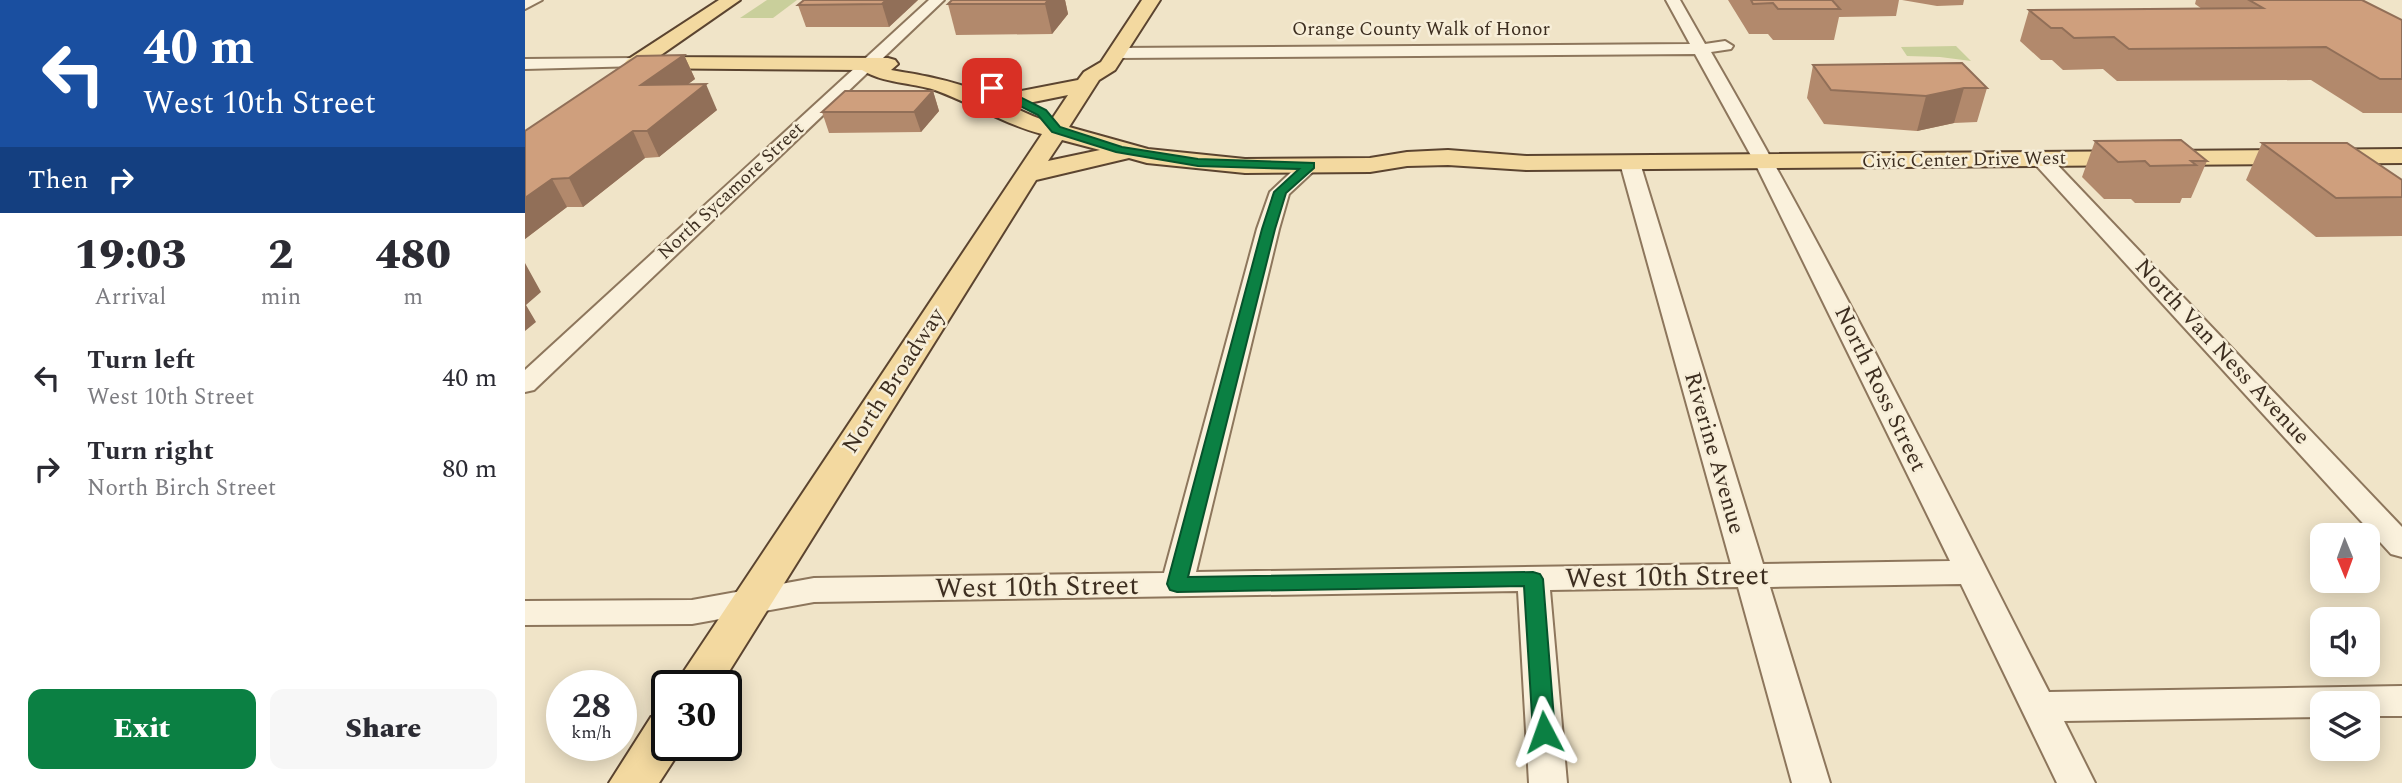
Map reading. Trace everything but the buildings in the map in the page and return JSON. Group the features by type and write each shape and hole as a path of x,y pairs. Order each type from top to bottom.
{"main road":[{"path":"607,82 731,0"},
{"name":"North Broadway","path":"1088,81 1087,70 1133,0"},
{"name":"North Broadway","path":"706,670 1056,129 1088,81 1103,72 1151,0"},
{"name":"Civic Center Drive West","path":"635,63 895,63 945,73 992,88 1042,113 1056,129"},
{"name":"Civic Center Drive West","path":"866,64 885,75 934,83 1028,123 1133,153 1198,163 1263,166 1370,165 1392,172 1630,163 2402,156"},
{"path":"1014,99 1088,81"},
{"path":"1027,175 1076,161 1133,153"},
{"path":"633,783 651,755"}],"street":[{"path":"525,5 535,0"},
{"name":"North Sycamore Street","path":"525,384 937,0"},
{"name":"North Ross Street","path":"1673,0 1764,161 1853,333 2076,783"},
{"name":"Orange County Walk of Honor","path":"1117,52 1725,46"},
{"path":"525,64 635,63"},
{"path":"2318,156 2349,179"},
{"name":"North Van Ness Avenue","path":"2041,159 2402,545"},
{"name":"Riverine Avenue","path":"1630,163 1811,783"},
{"path":"1263,166 1280,192"},
{"path":"1177,584 1280,192 1309,166"},
{"name":"West 10th Street","path":"525,613 692,612 814,590 1970,572"},
{"path":"1533,579 1548,783"},
{"path":"2038,707 2402,701"}],"green space":[{"path":"767,0 797,0 773,18 740,18"},
{"path":"1956,46 1971,61 1907,56 1901,47"}],"route":[{"path":"992,88 1042,113 1056,129 1120,150 1198,163 1309,166 1280,192 1268,229 1177,584 1533,579 1544,732"}]}
